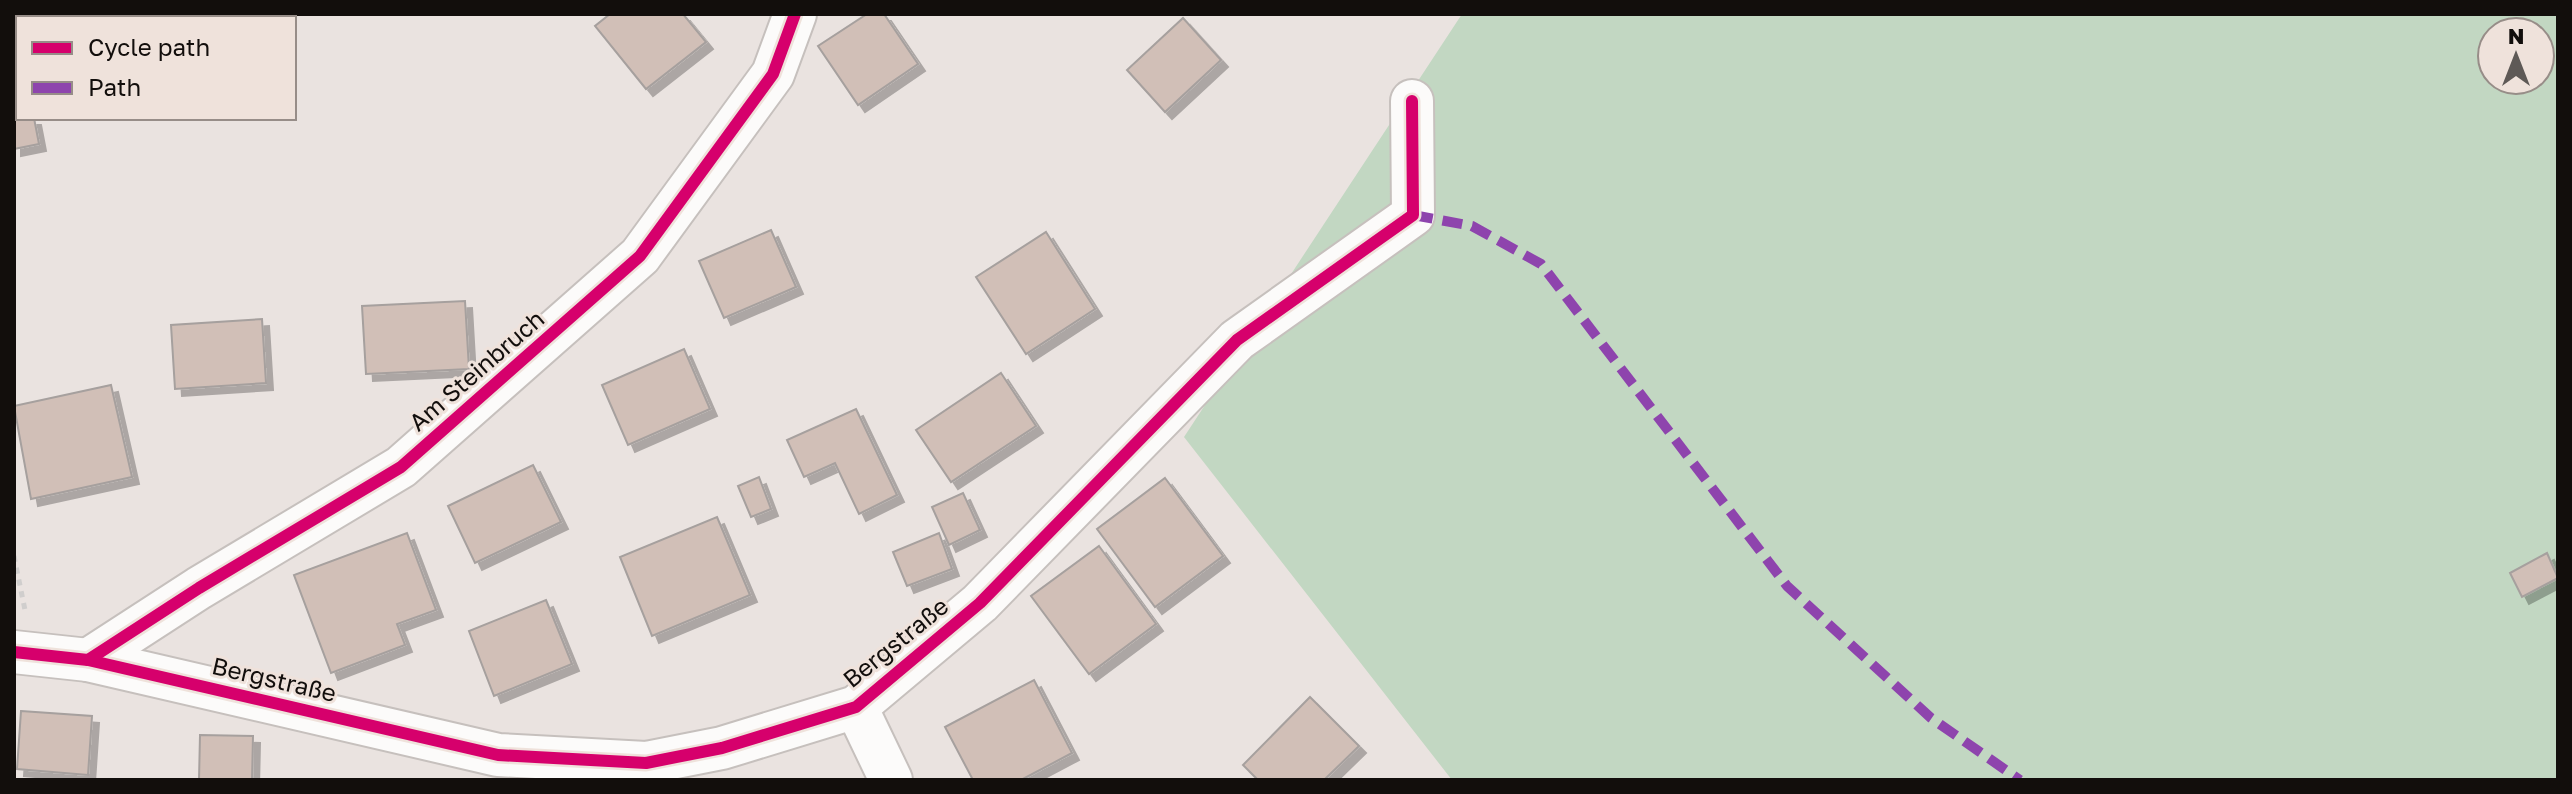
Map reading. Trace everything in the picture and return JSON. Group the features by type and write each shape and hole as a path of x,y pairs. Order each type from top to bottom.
{"street":[{"name":"Am Steinbruch","path":"88,660 199,588 401,467 640,256 773,74 795,14"},
{"name":"Bergstraße","path":"22,654 88,660 498,755 646,763 722,748 856,707 980,603 1237,340 1413,215 1412,101"},
{"path":"856,707 891,780"}],"path":[{"path":"14,556 22,654"}],"green space":[{"path":"1462,14 2558,14 2558,780 1452,780 1184,437"}],"building":[{"path":"262,14 262,16 210,16"},
{"path":"610,14 683,14 706,42 646,89 595,26"},
{"path":"867,14 884,14 918,64 858,105 818,46"},
{"path":"1183,18 1221,60 1165,112 1127,70"},
{"path":"14,63 16,120 34,120 39,144 14,149"},
{"path":"771,230 796,287 724,318 699,261"},
{"path":"1046,232 1095,309 1026,354 976,277"},
{"path":"465,301 469,369 366,374 362,306"},
{"path":"262,319 266,383 175,389 171,325"},
{"path":"684,349 710,409 628,445 602,385"},
{"path":"1001,373 1036,426 951,482 916,430"},
{"path":"111,385 132,477 31,499 14,406"},
{"path":"856,409 897,495 859,514 835,463 804,477 787,440"},
{"path":"533,465 561,522 475,563 448,506"},
{"path":"759,477 771,509 751,517 738,486"},
{"path":"1165,478 1223,556 1155,607 1097,529"},
{"path":"963,493 980,530 949,545 932,507"},
{"path":"717,517 750,595 652,636 620,557"},
{"path":"407,533 436,610 397,624 405,645 331,673 294,575"},
{"path":"939,533 952,569 907,586 893,552"},
{"path":"1099,546 1156,624 1089,674 1031,596"},
{"path":"2547,553 2558,578 2522,597 2510,573"},
{"path":"546,600 572,664 494,696 469,631"},
{"path":"1034,680 1072,753 1021,780 973,780 945,727"},
{"path":"1310,697 1359,746 1324,780 1258,780 1243,765"},
{"path":"21,711 92,716 88,775 17,769"},
{"path":"200,735 253,736 252,780 199,780"}],"marked path":[{"path":"1413,215 1472,226 1541,264 1787,586 1931,718 2020,780"}],"cycle path":[{"path":"88,660 199,588 401,467 640,256 773,74 795,14"},
{"path":"14,652 88,660 498,755 646,763 722,748 856,707 980,603 1237,340 1413,215 1412,101"}]}
